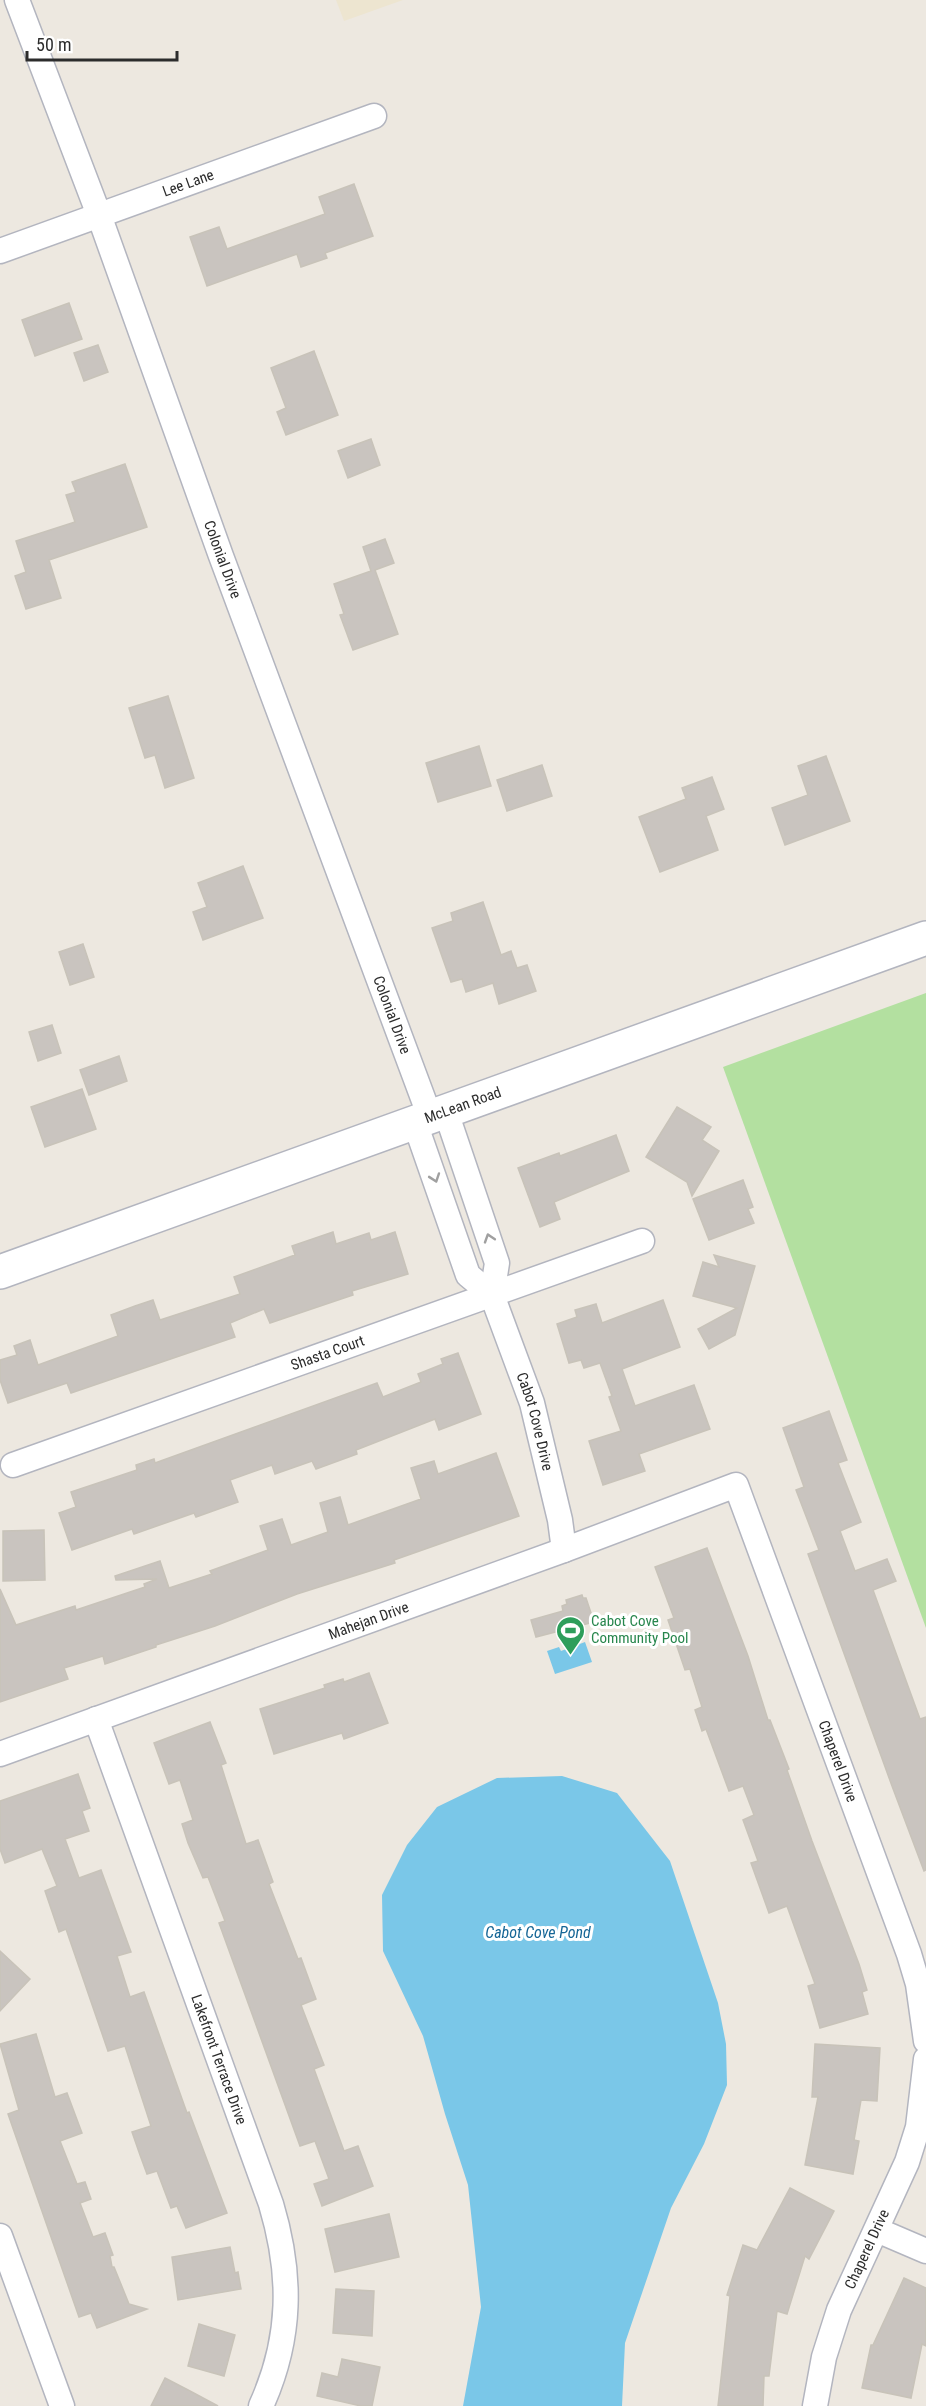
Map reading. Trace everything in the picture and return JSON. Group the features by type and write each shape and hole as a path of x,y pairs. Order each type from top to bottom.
{"street":[{"name":"Colonial Drive","path":"17,0 99,215 221,556 430,1117"},
{"name":"Lee Lane","path":"0,251 374,116"},
{"name":"McLean Road","path":"0,1272 926,938"},
{"name":"Cabot Cove Drive","path":"430,1117 468,1275 492,1295"},
{"name":"Cabot Cove Drive","path":"430,1117 497,1263 492,1295 532,1403 560,1520 564,1550"},
{"name":"Shasta Court","path":"13,1465 642,1240"},
{"name":"Mahejan Drive","path":"0,1754 564,1550 736,1485"},
{"name":"Chaperel Drive","path":"736,1485 909,1954 918,1984 926,2041"},
{"name":"Lakefront Terrace Drive","path":"96,1719 279,2230 285,2263 287,2299 283,2337 273,2380 261,2406"},
{"name":"Chaperel Drive","path":"815,2406 824,2357 839,2310 907,2162 918,2127 926,2059"},
{"path":"877,2230 926,2251"},
{"path":"0,2236 63,2406"}],"shaded area":[{"path":"336,0 403,0 344,21"}],"green space":[{"path":"926,993 926,1628 723,1067"}],"water":[{"name":"Cabot Cove Community Pool","path":"585,1642 592,1662 555,1674 547,1651 559,1647 561,1651"},
{"name":"Cabot Cove Pond","path":"562,1776 617,1793 670,1861 718,2003 726,2044 727,2085 704,2144 671,2208 625,2343 622,2406 463,2406 481,2307 468,2185 423,2036 383,1951 382,1895 407,1845 437,1807 497,1778"}],"building":[{"path":"354,184 373,236 325,253 327,258 301,267 297,254 207,286 190,237 219,227 227,249 325,214 319,197"},
{"path":"69,303 82,339 35,356 22,320"},
{"path":"98,345 108,372 84,381 74,353"},
{"path":"314,351 338,415 286,435 277,412 286,408 271,368"},
{"path":"371,439 380,465 348,478 338,451"},
{"path":"125,464 147,527 49,560 61,598 26,609 15,576 26,572 16,541 75,522 66,495 76,492 72,482"},
{"path":"385,539 394,563 375,570 398,634 353,650 340,615 344,614 334,584 371,571 363,547"},
{"path":"168,696 194,778 165,788 155,755 145,758 129,708"},
{"path":"479,746 491,786 438,802 426,763"},
{"path":"826,756 850,821 785,845 772,808 808,795 798,766"},
{"path":"542,765 552,796 507,811 497,780"},
{"path":"712,777 724,809 706,816 718,850 660,872 639,817 686,799 682,788"},
{"path":"243,866 263,918 203,940 193,912 207,907 198,883"},
{"path":"483,902 501,955 511,951 517,968 527,965 536,991 499,1004 493,983 466,992 462,979 451,982 432,928 453,921 451,913"},
{"path":"83,944 94,977 70,985 59,952"},
{"path":"52,1025 61,1053 38,1061 29,1032"},
{"path":"119,1056 127,1081 89,1095 80,1070"},
{"path":"82,1089 96,1129 45,1147 31,1107"},
{"path":"677,1107 711,1127 702,1140 719,1151 692,1196 687,1182 646,1157"},
{"path":"616,1135 629,1171 554,1202 560,1219 540,1227 518,1168 559,1153 560,1156"},
{"path":"743,1180 753,1207 748,1209 754,1223 709,1240 693,1199"},
{"path":"333,1232 336,1244 369,1233 371,1240 395,1232 408,1274 352,1291 353,1295 270,1323 264,1309 230,1323 235,1337 71,1393 67,1383 8,1403 0,1380 0,1360 17,1355 14,1346 30,1340 38,1365 118,1336 111,1315 135,1306 153,1300 160,1320 240,1294 234,1277 295,1255 292,1246"},
{"path":"714,1255 755,1266 735,1335 709,1349 698,1329 737,1308 693,1296 703,1262 719,1267"},
{"path":"663,1300 680,1347 622,1369 635,1406 694,1385 710,1429 639,1454 645,1471 603,1485 589,1441 621,1431 609,1397 612,1396 600,1363 584,1368 581,1360 569,1363 557,1324 577,1317 575,1310 596,1304 602,1323"},
{"path":"458,1353 481,1414 439,1430 435,1419 356,1450 357,1454 316,1469 312,1461 275,1474 272,1465 230,1480 238,1502 196,1517 194,1513 134,1534 132,1529 72,1550 59,1513 76,1507 71,1492 137,1470 136,1465 154,1459 155,1463 377,1383 383,1397 421,1382 418,1374 443,1364 441,1359"},
{"path":"829,1411 847,1460 838,1463 861,1522 840,1531 855,1571 887,1559 896,1581 873,1590 920,1719 926,1717 926,1870 924,1871 808,1554 819,1550 796,1490 804,1487 783,1428"},
{"path":"496,1453 519,1516 394,1560 395,1563 297,1594 215,1626 156,1645 156,1647 105,1664 103,1656 64,1668 68,1679 0,1702 0,1589 16,1625 75,1606 76,1610 145,1587 144,1584 157,1579 116,1580 115,1576 160,1561 169,1588 212,1574 210,1571 268,1550 260,1526 282,1519 291,1545 328,1532 320,1503 340,1497 348,1525 421,1499 411,1468 434,1461 438,1474"},
{"path":"44,1530 45,1580 3,1581 3,1531"},
{"path":"707,1548 748,1656 768,1720 770,1720 789,1769 787,1770 812,1841 867,1990 862,1992 868,2014 820,2028 808,1986 815,1984 787,1906 769,1913 751,1863 758,1861 743,1820 754,1815 743,1786 729,1791 706,1729 702,1731 695,1710 702,1707 690,1669 685,1670 668,1620 674,1618 655,1567"},
{"path":"582,1595 586,1598 594,1622 536,1637 531,1620 563,1611 562,1606 567,1604 566,1600"},
{"path":"369,1673 388,1723 344,1739 342,1733 274,1754 260,1709 325,1688 324,1685 343,1679 344,1682"},
{"path":"210,1722 226,1763 221,1765 246,1844 258,1840 273,1882 269,1884 316,1999 301,2005 324,2065 314,2069 344,2151 358,2146 373,2186 322,2206 314,2184 329,2179 315,2141 300,2146 219,1923 225,1921 208,1877 203,1878 188,1843 182,1824 193,1820 180,1780 169,1784 154,1743"},
{"path":"78,1774 90,1808 82,1811 89,1831 65,1839 79,1878 101,1870 131,1952 117,1956 130,1997 144,1992 187,2113 189,2112 227,2213 186,2228 177,2206 171,2208 157,2171 147,2174 132,2132 151,2126 125,2046 108,2051 66,1929 59,1932 45,1891 57,1886 42,1849 5,1863 0,1849 0,1801"},
{"path":"0,1951 30,1979 0,2011"},
{"path":"36,2034 55,2097 67,2093 82,2133 60,2141 77,2184 85,2182 91,2199 80,2203 93,2237 105,2233 113,2255 110,2256 112,2267 114,2267 129,2304 147,2309 97,2328 91,2313 79,2317 8,2114 19,2110 0,2044"},
{"path":"815,2044 880,2048 877,2101 861,2100 854,2140 859,2141 853,2174 805,2165 818,2097 812,2097"},
{"path":"790,2188 834,2211 809,2259 805,2256 787,2314 777,2311 769,2376 764,2376 763,2406 718,2406 730,2296 727,2295 743,2245 757,2250"},
{"path":"389,2214 399,2257 335,2272 325,2229"},
{"path":"230,2247 241,2289 178,2300 172,2257"},
{"path":"904,2278 926,2288 926,2346 922,2344 911,2398 862,2388 871,2345"},
{"path":"336,2289 374,2291 372,2336 333,2333"},
{"path":"199,2324 235,2335 224,2376 188,2366"},
{"path":"342,2359 380,2367 372,2406 361,2406 317,2396 322,2373 338,2377"},
{"path":"165,2378 190,2391 218,2406 151,2406"}],"place":[{"name":"Cabot Cove Community Pool","path":"570,1656"}]}
